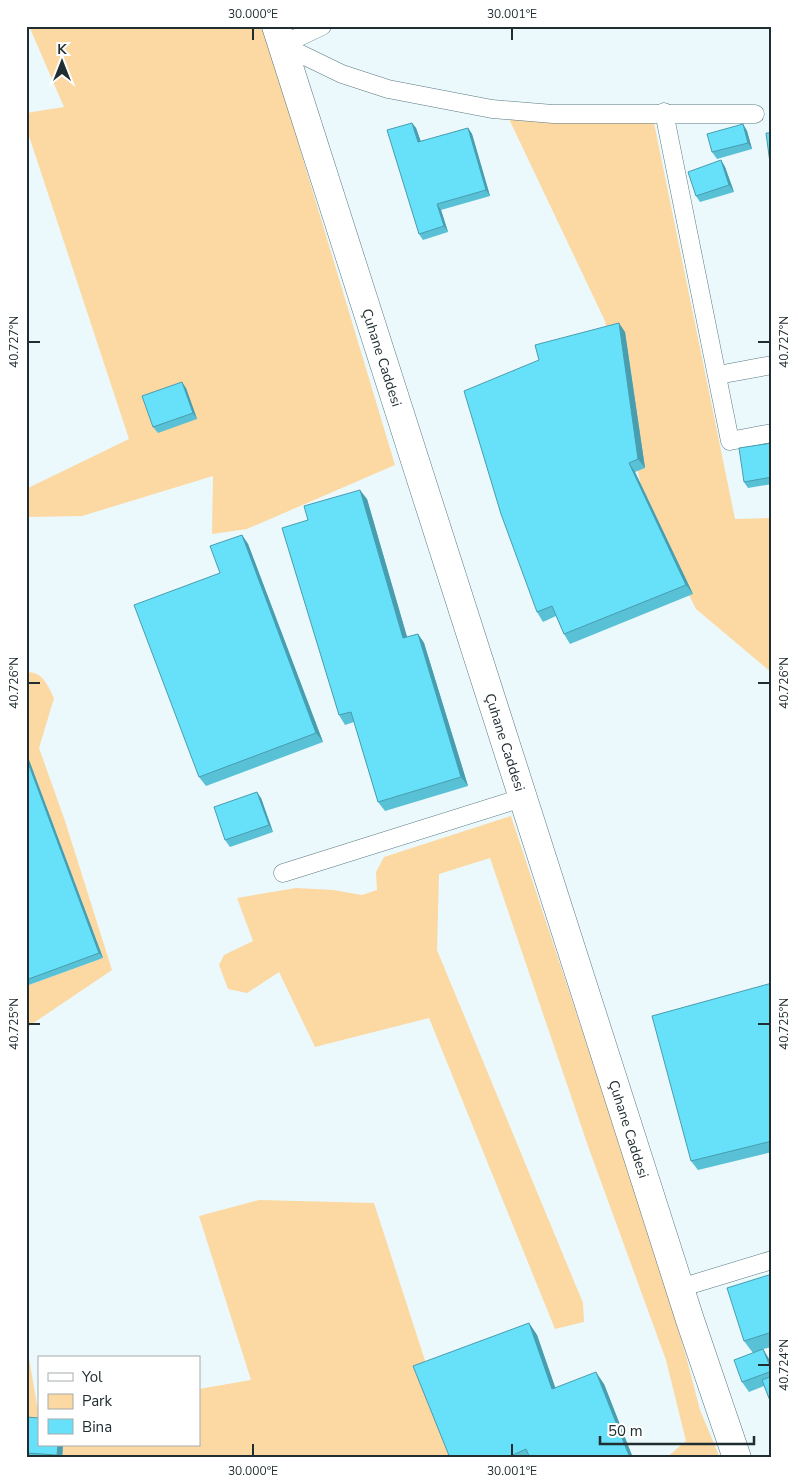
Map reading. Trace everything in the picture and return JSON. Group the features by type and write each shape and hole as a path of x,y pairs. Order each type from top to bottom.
{"main road":[{"name":"Çuhane Caddesi","path":"279,36 522,798 680,1288 737,1458"}],"street":[{"path":"279,36 322,26"},
{"path":"279,36 342,74 388,89 492,109 553,114 664,112 755,114"},
{"path":"664,112 730,441 772,433"},
{"path":"718,375 772,365"},
{"path":"283,873 522,798"},
{"path":"680,1288 772,1260"}],"green space":[{"path":"29,26 263,26 395,465 247,529 212,534 213,476 82,516 26,517 26,489 129,439 29,136 26,137 26,113 64,107"},
{"path":"509,119 569,123 654,123 735,519 770,518 772,516 772,673 696,609 646,509 605,321"},
{"path":"26,672 32,672 41,677 54,698 39,748 65,821 112,970 26,1028 26,986 103,958 26,752"},
{"path":"511,816 657,1257 700,1410 720,1458 666,1458 686,1441 666,1360 588,1146 490,858 439,874 437,950 583,1303 584,1322 555,1329 429,1018 315,1047 279,972 247,993 228,989 219,965 224,955 253,941 237,898 296,888 333,890 362,895 377,890 376,872 384,857"},
{"path":"259,1200 374,1203 430,1376 453,1458 26,1458 26,1340 38,1411 38,1446 200,1446 200,1389 251,1380 199,1216"}],"building":[{"path":"412,123 418,142 468,128 486,190 437,204 444,226 419,234 387,130"},
{"path":"743,124 748,143 712,152 707,134"},
{"path":"766,133 772,133 772,178"},
{"path":"721,160 729,185 696,196 688,172"},
{"path":"619,323 638,459 629,463 686,585 564,634 552,606 537,612 501,514 464,391 539,360 535,345"},
{"path":"182,382 193,413 153,427 142,396"},
{"path":"772,443 772,477 744,482 739,448"},
{"path":"360,490 403,638 418,634 461,777 378,802 351,712 339,715 282,528 308,520 304,506"},
{"path":"242,535 316,733 199,777 134,605 220,573 210,546"},
{"path":"26,757 99,953 26,980"},
{"path":"257,792 269,825 225,840 214,807"},
{"path":"772,983 772,1141 691,1161 652,1016"},
{"path":"772,1274 772,1332 744,1341 727,1288"},
{"path":"529,1323 552,1389 596,1372 630,1458 530,1458 526,1449 506,1458 450,1458 413,1366"},
{"path":"763,1349 772,1371 742,1382 734,1360"},
{"path":"772,1376 772,1406 762,1380"},
{"path":"26,1417 38,1418 38,1446 58,1446 57,1455 26,1453"}]}
